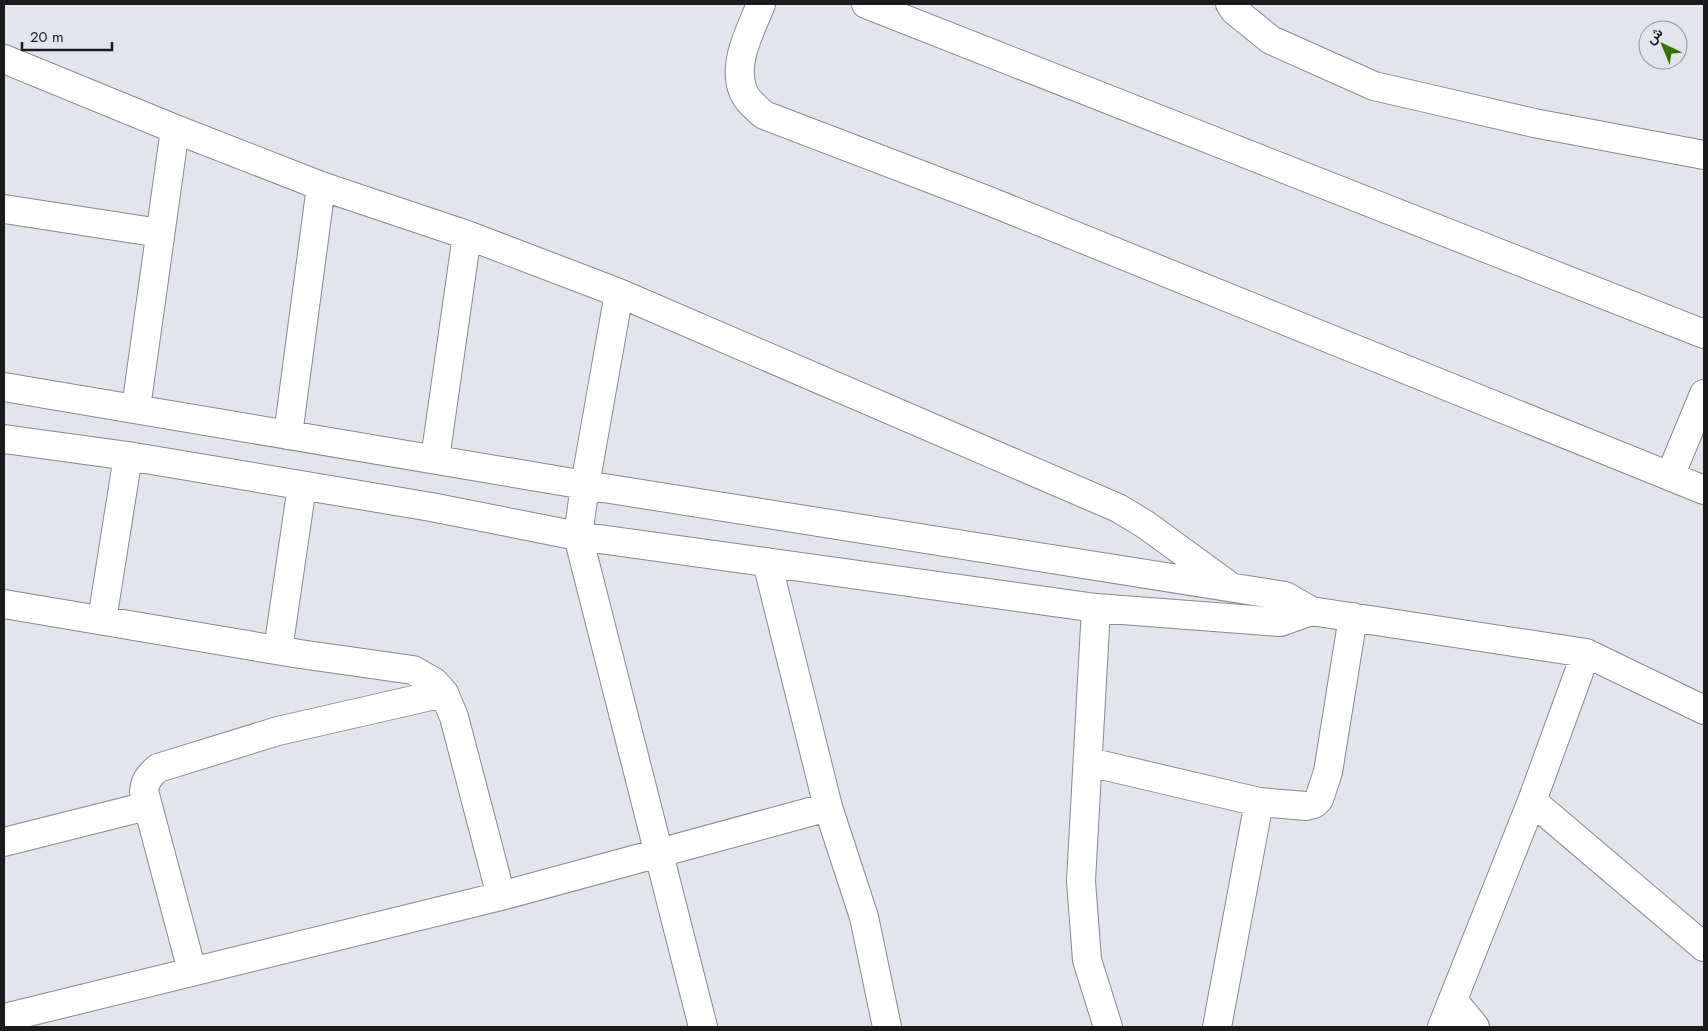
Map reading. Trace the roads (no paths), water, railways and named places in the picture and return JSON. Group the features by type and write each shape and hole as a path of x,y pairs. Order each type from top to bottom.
{"street":[{"path":"761,4 742,53 740,76 743,91 750,103 764,115 993,202 1704,490"},
{"path":"866,4 1704,334"},
{"path":"1230,4 1271,40 1374,86 1534,123 1704,156"},
{"path":"4,59 321,186 467,235 618,293 1118,508 1146,525 1230,586"},
{"path":"136,408 175,129"},
{"path":"288,436 321,186"},
{"path":"4,209 160,234"},
{"path":"435,459 467,235"},
{"path":"618,293 578,536 703,1027"},
{"path":"4,388 136,408 288,436 585,485 1285,596 1311,611 1586,654 1704,710"},
{"path":"1670,476 1704,394"},
{"path":"4,439 128,456 431,507 578,536 1096,608 1280,622 1311,611"},
{"path":"102,620 128,456"},
{"path":"278,650 302,486"},
{"path":"767,562 828,807 864,917 887,1027"},
{"path":"4,604 278,650 413,670 434,682 444,693 454,717 501,896"},
{"path":"1096,608 1081,881 1087,960 1108,1027"},
{"path":"1089,762 1259,802 1306,806 1314,804 1319,799 1328,772 1353,617"},
{"path":"1442,1027 1532,802 1586,654"},
{"path":"192,971 147,806 144,782 150,774 158,768 278,731 444,693"},
{"path":"1217,1027 1259,802"},
{"path":"1532,802 1704,947"},
{"path":"4,842 147,806"},
{"path":"4,1018 501,896 828,807"},
{"path":"1453,1000 1475,1027"}]}
